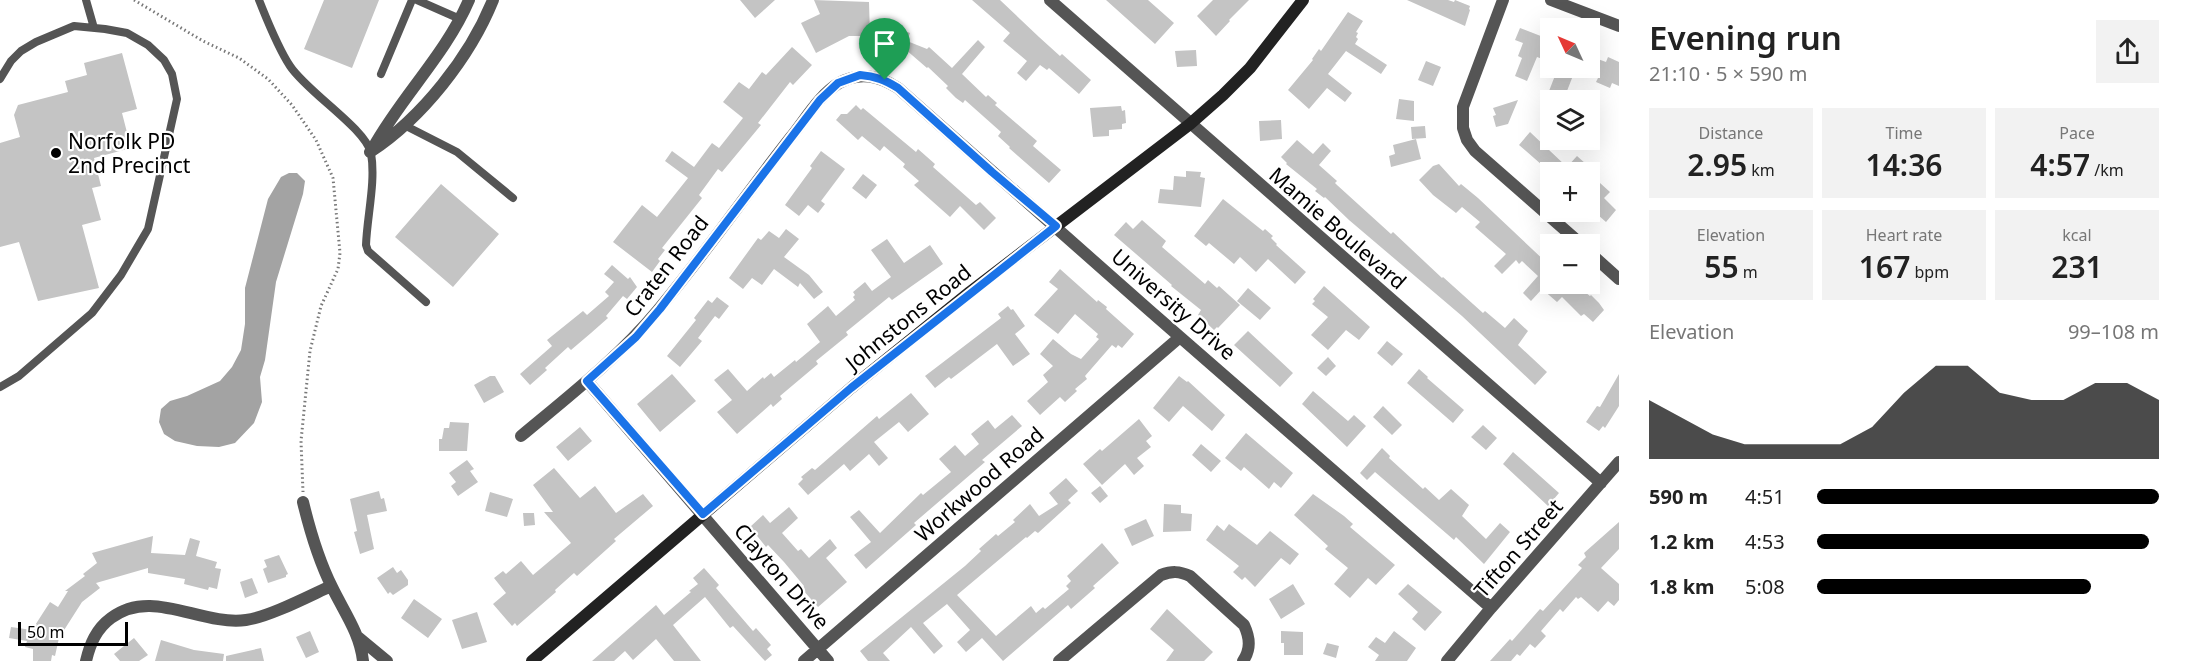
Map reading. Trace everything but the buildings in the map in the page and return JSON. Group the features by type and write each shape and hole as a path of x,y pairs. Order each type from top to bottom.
{"street":[{"path":"370,152 386,124 448,40 469,0"},
{"path":"370,152 405,126 425,106 464,54 493,0"},
{"name":"Mamie Boulevard","path":"1050,0 1601,483"},
{"name":"Johnstons Road","path":"532,661 851,388 1056,226 1190,124 1250,68 1303,0"},
{"path":"1503,0 1463,106 1462,128 1474,151 1569,234"},
{"path":"1551,0 1619,26"},
{"name":"University Drive","path":"820,100 832,88 848,79 866,76 885,80 898,88 1491,608"},
{"name":"Craten Road","path":"521,436 636,337 820,100"},
{"path":"1600,262 1619,279"},
{"name":"Workwood Road","path":"804,661 1180,337"},
{"name":"Clayton Drive","path":"587,381 828,661"},
{"name":"Tifton Street","path":"1447,661 1619,462"},
{"path":"303,502 314,543 357,636 363,661"},
{"path":"1059,661 1161,575 1171,572 1180,572 1190,576 1244,625 1249,645 1243,661"},
{"path":"86,661 95,635 105,623 129,608 147,606 168,608 231,621 247,620 332,586"},
{"path":"357,636 387,661"}],"lane":[{"path":"86,0 94,28"},
{"path":"259,0 274,36 291,67 312,91 354,127 370,152 371,199 366,245 368,251 426,302"},
{"path":"381,75 412,0"},
{"path":"417,0 460,19"},
{"path":"0,79 21,51 36,42 74,26 94,28 127,33 148,45 164,60 172,74 177,99 148,229 121,274 93,313 19,376 0,387"},
{"path":"405,126 457,152 513,198"}],"path":[{"path":"134,0 203,41 239,58 268,78 292,105 316,140 333,178 340,253 338,269 321,306 310,351 301,441 303,502"}],"shaded area":[{"path":"289,173 297,173 305,181 276,282 265,360 260,377 262,402 254,423 235,443 219,447 197,446 175,441 164,434 159,422 161,409 170,401 220,381 232,367 241,350 245,324 245,288 268,199 281,177"}],"place":[{"name":"Norfolk PD 2nd Precinct","path":"56,153"}],"route":[{"path":"860,75 885,80 898,88 1056,226 851,388 703,514 587,381 615,358 660,309 820,100 838,83 860,75"}]}
